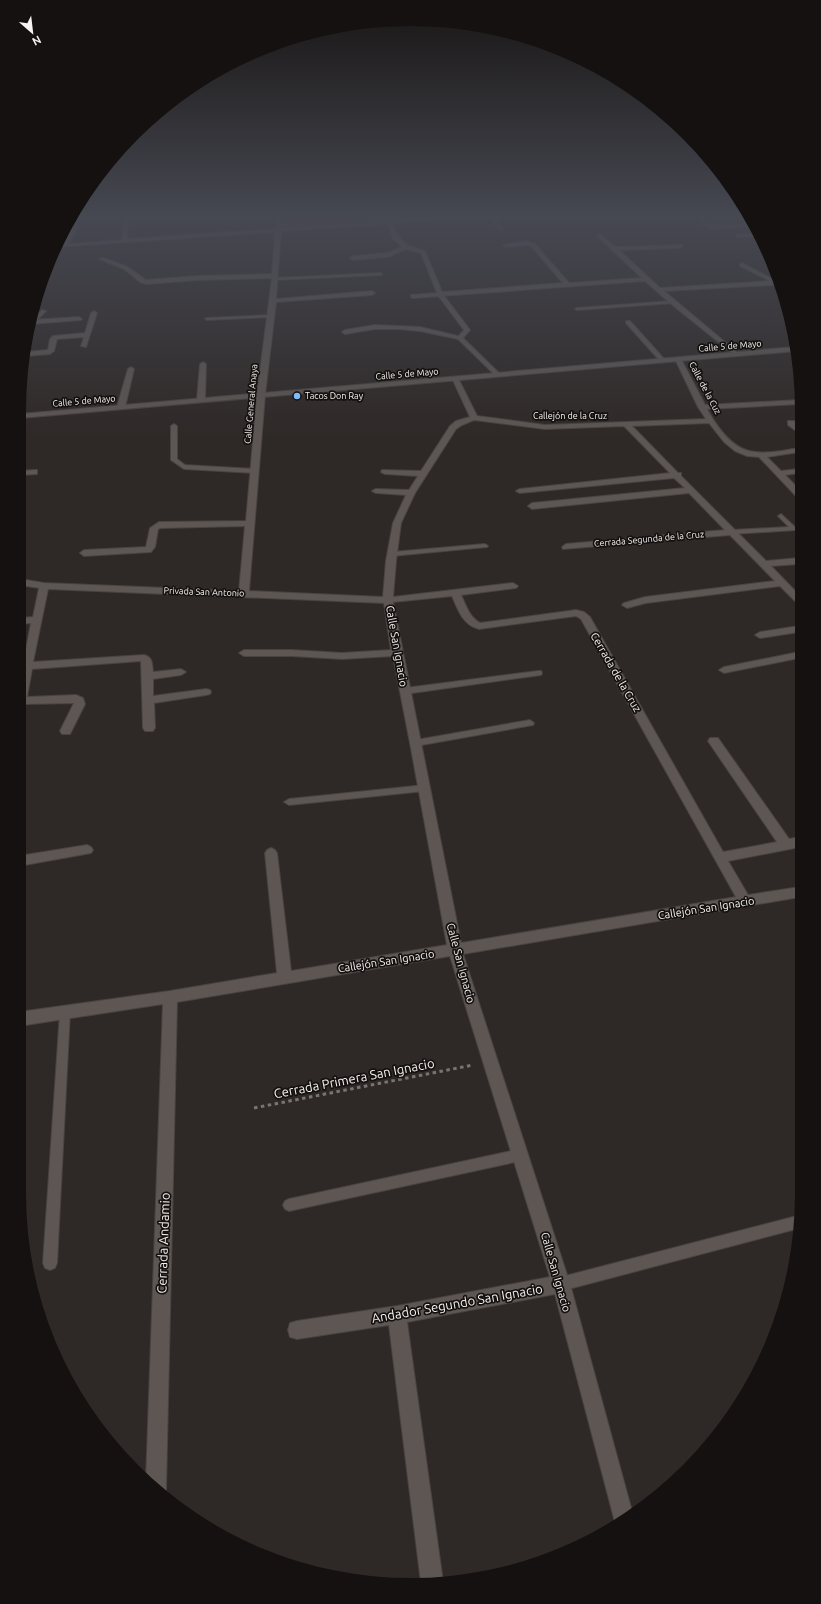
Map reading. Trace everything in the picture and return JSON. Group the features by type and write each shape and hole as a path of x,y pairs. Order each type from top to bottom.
{"street":[{"name":"Calle General Anaya","path":"244,593 262,395 274,292"},
{"path":"413,296 467,292"},
{"path":"661,292 736,354"},
{"path":"273,301 310,297 372,294"},
{"path":"440,294 467,330 460,338"},
{"path":"84,346 94,313"},
{"path":"36,322 79,319"},
{"path":"628,322 663,361"},
{"path":"345,332 375,327 398,327 420,329 460,338 498,375"},
{"path":"30,354 42,354 50,351 53,339 55,338 88,335"},
{"name":"Calle 5 de Mayo","path":"26,415 790,349"},
{"name":"Calle de la Cuz","path":"678,359 710,421 735,449 745,453 761,455 795,451"},
{"path":"201,400 203,364"},
{"path":"121,407 131,369"},
{"path":"455,378 474,418"},
{"path":"702,407 795,402"},
{"name":"Callejón de la Cruz","path":"474,418 545,427 710,421"},
{"name":"Calle San Ignacio","path":"474,418 459,423 453,428 411,493 397,523 392,554 388,600 455,949 561,1284 622,1514"},
{"path":"791,423 795,427"},
{"path":"627,425 795,596"},
{"path":"761,455 781,473 795,489"},
{"path":"781,473 795,471"},
{"path":"26,473 34,472"},
{"path":"385,472 424,474"},
{"path":"520,491 678,476"},
{"path":"532,506 692,490"},
{"path":"376,491 411,493"},
{"path":"84,554 148,550 151,548 154,528 159,525 251,523"},
{"name":"Cerrada Segunda de la Cruz","path":"566,547 732,532"},
{"path":"764,564 795,561"},
{"name":"Privada San Antonio","path":"26,583 44,586 388,600 512,586"},
{"path":"627,605 645,600 782,583"},
{"path":"26,675 44,586"},
{"name":"Cerrada de la Cruz","path":"456,593 473,625 479,626 576,613 581,614 585,618 721,857"},
{"path":"26,621 36,620"},
{"path":"760,635 795,630"},
{"path":"244,653 292,653 342,656 397,653"},
{"path":"724,670 795,656"},
{"path":"28,666 144,658 147,661 149,728"},
{"path":"147,676 182,672"},
{"path":"148,700 206,692"},
{"path":"26,702 79,700 80,704 66,731"},
{"path":"714,741 785,844"},
{"path":"746,902 721,857 795,843"},
{"path":"26,860 87,850"},
{"path":"271,853 285,978"},
{"name":"Callejón San Ignacio","path":"26,1018 170,997 795,893"},
{"name":"Cerrada Andamio","path":"156,1482 170,997"},
{"name":"Andador Segundo San Ignacio","path":"297,1330 397,1315 561,1284"},
{"path":"397,1315 431,1577"}],"lane":[{"path":"577,309 672,302"},
{"path":"38,316 44,311"},
{"path":"207,319 271,316"},
{"path":"174,426 174,460 184,467 255,472"},
{"path":"732,532 794,529 781,516"},
{"path":"392,554 485,546"},
{"path":"405,691 538,673"},
{"path":"416,743 530,723"},
{"path":"289,802 425,788"},
{"path":"50,1263 65,1012"},
{"path":"289,1205 520,1155"},
{"name":"Andador Segundo San Ignacio","path":"561,1284 794,1223"}],"path":[{"name":"Cerrada Primera San Ignacio","path":"254,1108 458,1068"}],"place":[{"name":"Tacos Don Ray","path":"297,396"}]}
